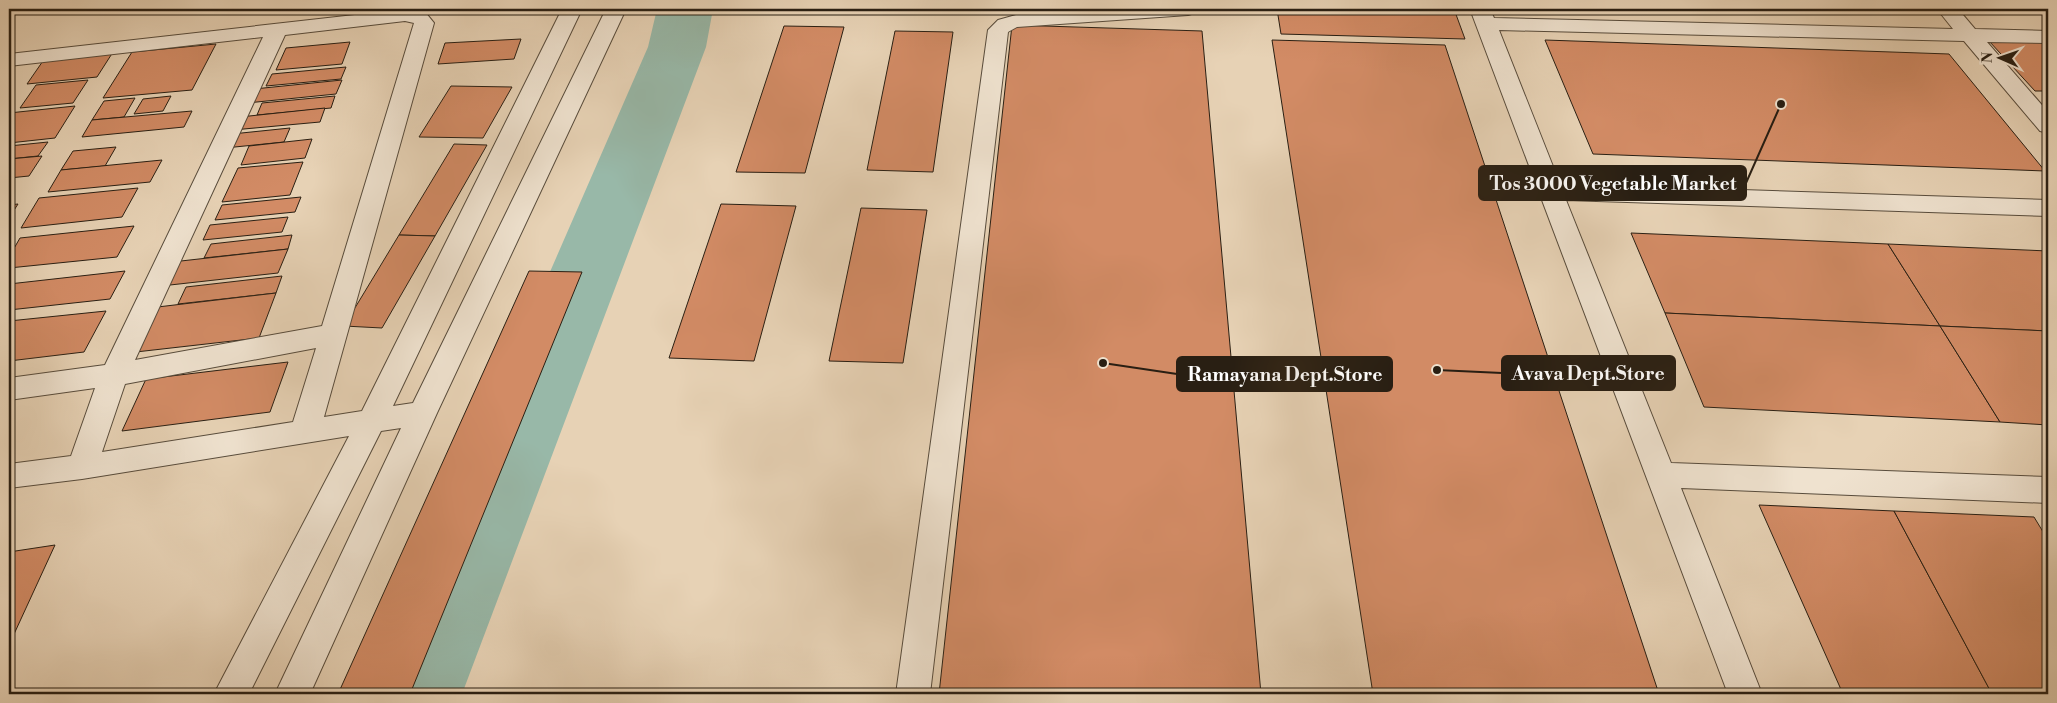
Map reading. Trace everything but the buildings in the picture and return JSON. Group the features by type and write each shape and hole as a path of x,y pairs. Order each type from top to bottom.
{"street":[{"path":"231,694 371,422 572,9"},
{"path":"292,694 423,413 616,9"},
{"path":"913,694 998,30 1005,24 1016,21 1188,9"},
{"path":"1947,9 2048,126"},
{"path":"9,60 402,14 422,17 424,23 304,432"},
{"path":"1745,694 1483,16 1970,36 2048,37"},
{"path":"82,467 114,375 277,29"},
{"path":"1551,192 2048,208"},
{"path":"9,389 114,375 334,334"},
{"path":"9,476 82,467 423,413"},
{"path":"1660,474 2048,490"}],"waterway":[{"path":"414,694 677,47 685,9"}],"place":[{"name":"Tos 3000 Vegetable Market","path":"1781,104"},
{"name":"Ramayana Dept.Store","path":"1103,363"},
{"name":"Avava Dept.Store","path":"1437,370"}]}
